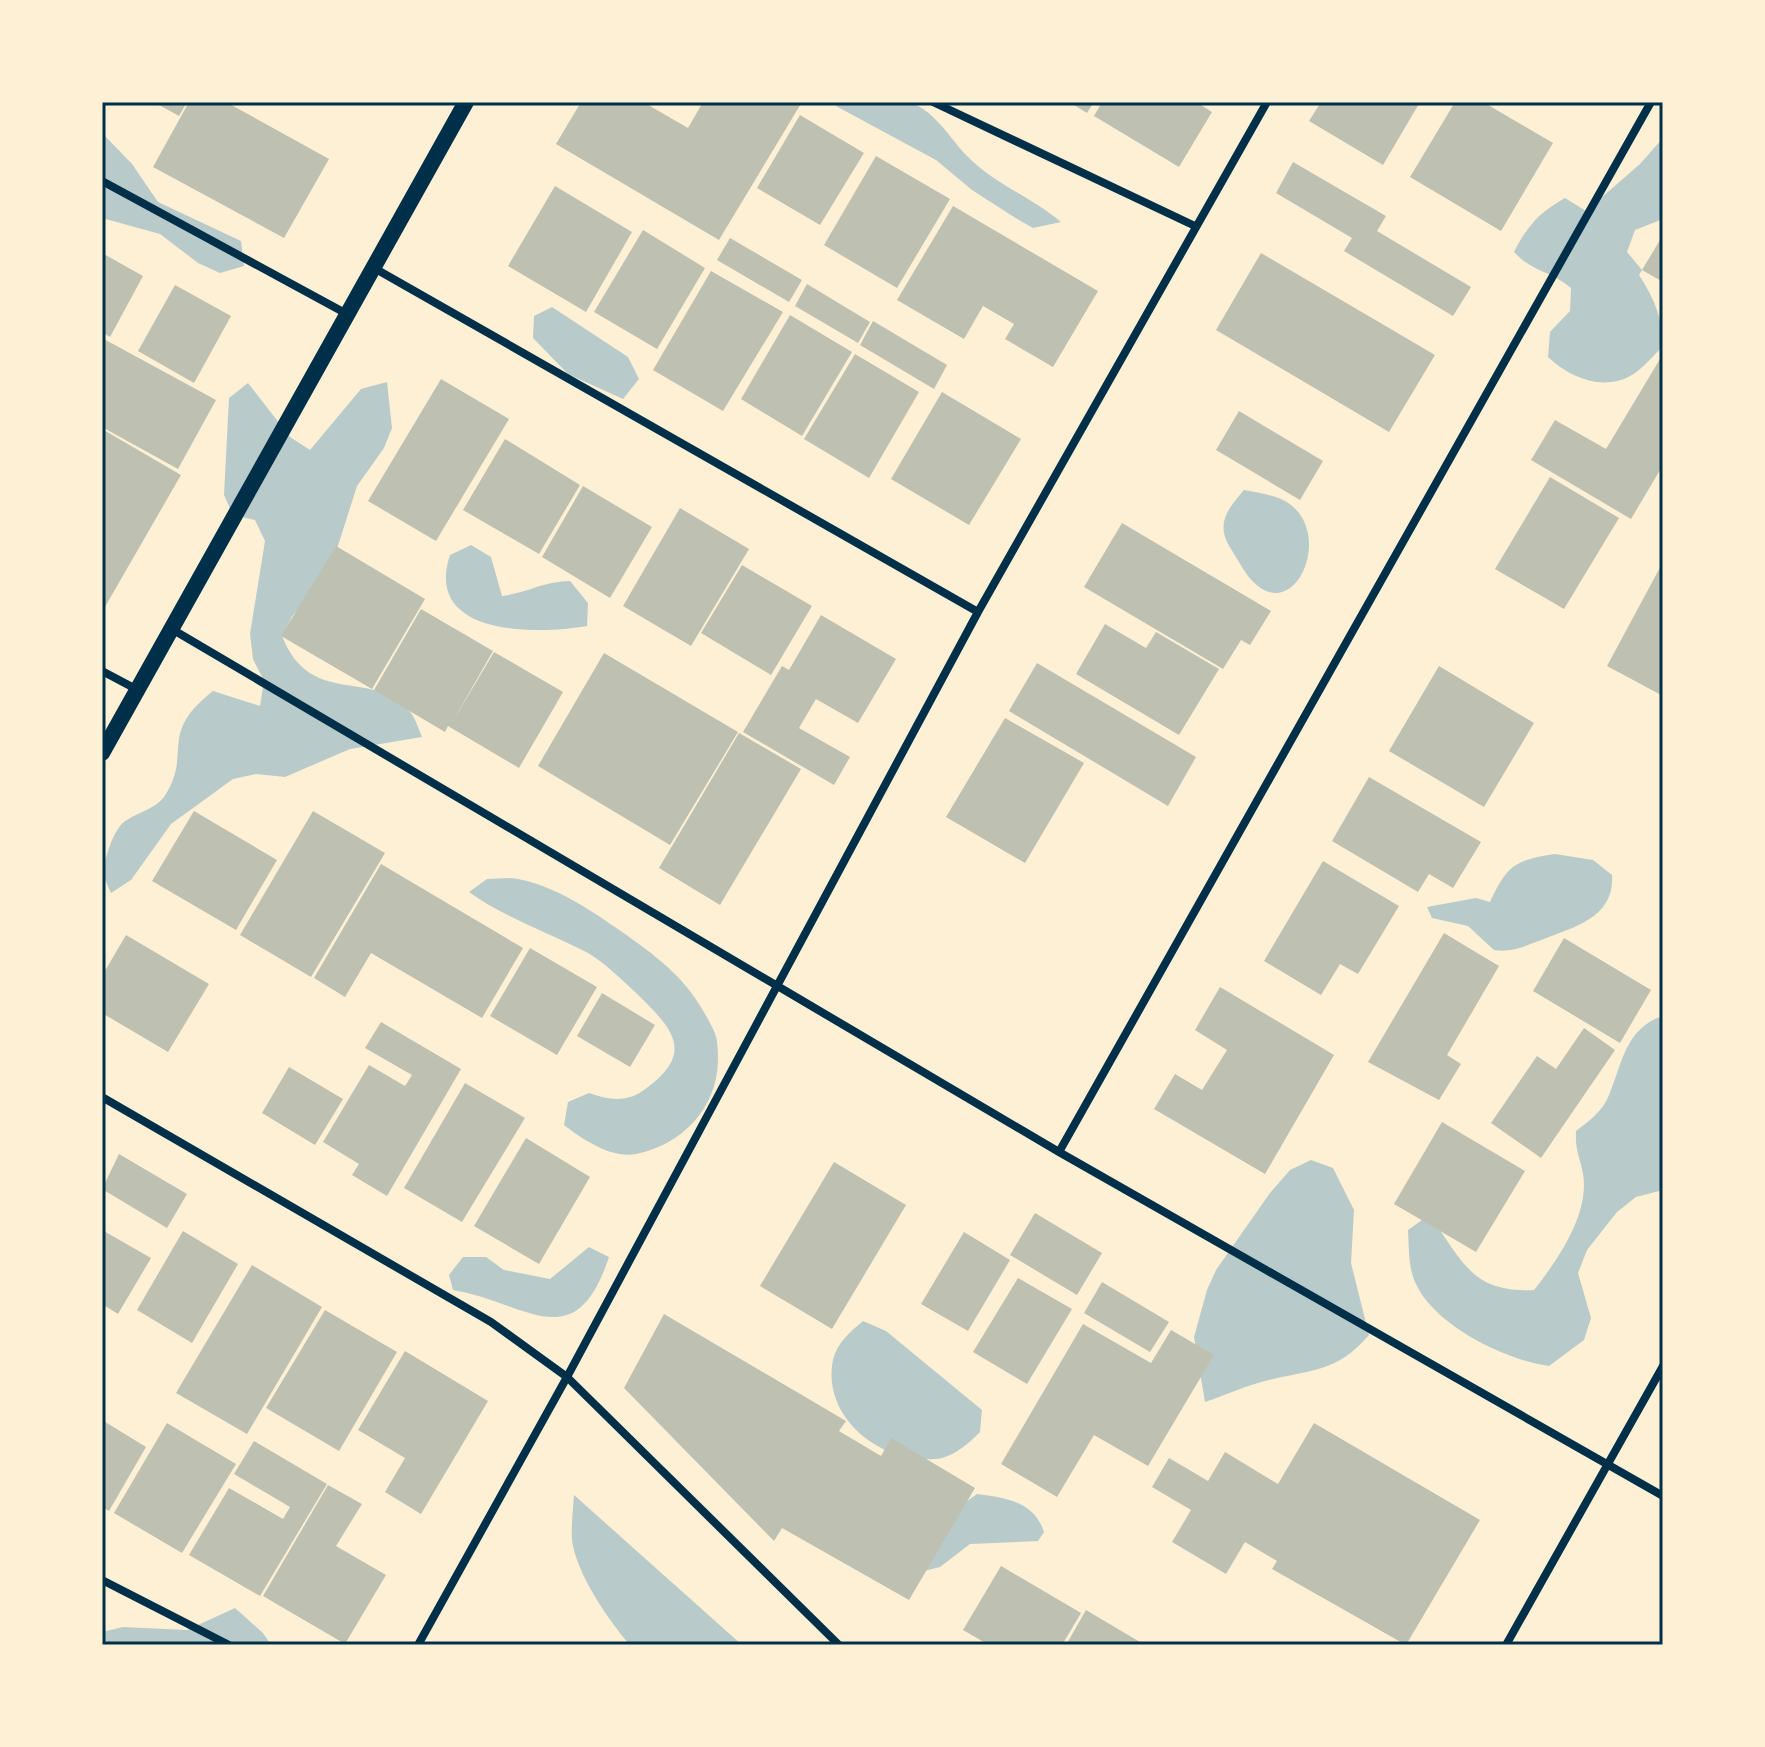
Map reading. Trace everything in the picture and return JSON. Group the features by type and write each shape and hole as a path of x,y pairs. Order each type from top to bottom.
{"main road":[{"path":"102,753 169,628 466,102"}],"street":[{"path":"933,102 1195,226"},
{"path":"418,1645 567,1377 978,612 1267,102"},
{"path":"1059,1152 1651,102"},
{"path":"102,181 348,315"},
{"path":"374,268 978,612"},
{"path":"169,628 1059,1152 1663,1496"},
{"path":"102,671 136,689"},
{"path":"102,1097 491,1322 567,1377 839,1645"},
{"path":"1506,1645 1663,1366"},
{"path":"102,1580 229,1645"}],"shaded area":[{"path":"891,100 916,105 932,116 977,165 1061,222 1033,228 972,190 936,160 836,106 840,102"},
{"path":"102,133 132,164 158,202 241,241 244,266 220,273 198,263 160,234 102,218"},
{"path":"1663,138 1663,219 1635,230 1627,252 1642,270 1639,275 1657,309 1663,346 1639,370 1624,379 1601,382 1578,377 1548,357 1550,332 1570,311 1571,288 1528,264 1514,252 1529,227 1548,209 1565,198 1586,211 1640,164"},
{"path":"552,307 628,357 639,379 623,399 568,374 533,338 534,316"},
{"path":"387,382 392,428 384,448 357,486 327,580 293,615 282,636 294,659 309,673 396,699 411,713 422,737 350,749 285,777 256,774 233,779 171,824 131,880 111,893 102,873 114,837 125,821 156,805 166,794 177,766 181,731 196,706 213,691 260,706 264,681 253,659 250,634 265,541 255,520 233,515 224,495 229,398 248,383 290,437 310,450 361,389"},
{"path":"1244,490 1286,502 1303,520 1309,538 1308,556 1302,574 1292,586 1279,593 1264,590 1248,576 1226,540 1225,518"},
{"path":"471,545 491,557 502,596 570,581 588,603 587,626 514,629 489,624 468,615 453,602 446,582 450,555"},
{"path":"1555,854 1593,860 1612,875 1607,901 1600,911 1580,925 1520,948 1501,951 1494,950 1468,926 1432,918 1427,907 1476,898 1490,902 1502,880 1514,867 1530,859"},
{"path":"510,878 556,891 625,934 677,976 705,1014 717,1042 716,1078 704,1109 682,1133 668,1142 636,1154 617,1154 588,1142 564,1125 568,1102 589,1093 615,1099 628,1098 641,1092 659,1078 669,1065 674,1053 674,1041 660,1018 601,961 497,910 469,892 487,879"},
{"path":"1663,1016 1663,1190 1636,1197 1617,1212 1587,1250 1578,1273 1591,1318 1584,1340 1549,1366 1513,1357 1455,1327 1425,1299 1413,1278 1408,1230 1429,1215 1460,1259 1482,1279 1495,1286 1534,1290 1570,1236 1582,1205 1583,1174 1576,1131 1603,1106 1633,1038 1640,1029"},
{"path":"1311,1160 1333,1168 1354,1210 1351,1263 1369,1335 1344,1358 1331,1365 1258,1383 1205,1402 1194,1337 1207,1290 1216,1270 1270,1193 1290,1170"},
{"path":"589,1247 609,1257 596,1288 581,1307 564,1316 546,1317 453,1290 449,1275 463,1257 486,1257 504,1270 550,1279"},
{"path":"863,1321 886,1331 982,1410 980,1432 950,1455 939,1459 921,1459 885,1450 855,1429 835,1398 833,1360 841,1343"},
{"path":"977,1494 1026,1507 1044,1532 1038,1541 970,1544 940,1567 924,1571 963,1504"},
{"path":"574,1495 742,1645 630,1645 603,1610 580,1567 572,1540"},
{"path":"235,1608 263,1633 271,1645 102,1645 102,1632 123,1627 187,1630"}],"building":[{"path":"154,102 187,102 179,116"},
{"path":"189,102 226,102 329,159 284,238 153,167"},
{"path":"581,102 643,102 688,128 703,102 802,102 719,240 556,144"},
{"path":"1069,102 1094,102 1087,113"},
{"path":"1102,102 1196,102 1212,112 1179,167 1094,116"},
{"path":"1321,102 1420,102 1383,165 1309,121"},
{"path":"1455,102 1483,102 1553,143 1501,231 1410,177"},
{"path":"800,115 864,153 820,225 757,188"},
{"path":"876,156 950,199 897,288 824,245"},
{"path":"1293,162 1386,216 1377,231 1471,287 1453,316 1344,251 1352,238 1276,193"},
{"path":"555,186 632,232 586,312 508,266"},
{"path":"953,206 1098,291 1053,367 1005,339 1014,324 983,306 964,339 897,300"},
{"path":"643,230 705,268 657,349 594,312"},
{"path":"1663,235 1663,282 1642,270"},
{"path":"730,238 802,280 789,302 717,260"},
{"path":"102,253 143,276 110,337 102,332"},
{"path":"1261,253 1435,355 1389,432 1216,330"},
{"path":"711,271 783,312 723,411 653,370"},
{"path":"807,284 870,322 858,343 795,306"},
{"path":"175,285 231,316 194,383 138,351"},
{"path":"790,315 852,352 802,436 741,399"},
{"path":"873,321 947,365 934,389 860,345"},
{"path":"102,338 216,400 178,469 102,427"},
{"path":"855,354 919,392 869,478 804,439"},
{"path":"1660,359 1663,361 1663,465 1631,519 1531,460 1555,420 1606,449"},
{"path":"441,379 509,419 436,541 368,501"},
{"path":"942,392 1021,439 969,525 891,479"},
{"path":"1239,411 1323,461 1300,500 1216,450"},
{"path":"102,429 181,475 102,612"},
{"path":"505,439 580,485 539,554 463,510"},
{"path":"1550,477 1619,518 1564,609 1495,569"},
{"path":"583,486 652,527 610,598 542,557"},
{"path":"680,508 749,549 691,646 623,606"},
{"path":"1122,523 1271,611 1250,645 1241,640 1223,669 1084,587"},
{"path":"336,546 425,599 372,689 281,636"},
{"path":"1663,562 1663,696 1607,666"},
{"path":"742,565 812,606 771,675 701,633"},
{"path":"421,609 493,651 453,721 494,652 563,692 519,768 448,726 445,732 374,690"},
{"path":"821,615 896,659 858,723 816,699 799,728 850,757 834,785 743,732 782,666 789,670"},
{"path":"1105,624 1146,648 1156,632 1219,669 1179,735 1076,674"},
{"path":"604,653 738,732 670,845 538,766"},
{"path":"1037,663 1196,757 1168,806 1009,711"},
{"path":"1439,666 1534,723 1484,807 1389,751"},
{"path":"1005,718 1084,763 1025,863 946,817"},
{"path":"739,733 801,769 720,905 659,868"},
{"path":"1369,777 1481,842 1453,888 1429,874 1418,892 1332,841"},
{"path":"194,811 277,860 236,930 152,881"},
{"path":"313,811 385,853 311,977 240,935"},
{"path":"1323,861 1399,906 1358,974 1340,964 1321,995 1264,961"},
{"path":"381,864 523,948 482,1018 371,953 345,997 314,978"},
{"path":"1444,933 1499,966 1447,1055 1461,1064 1439,1100 1368,1062"},
{"path":"126,935 209,984 168,1052 102,1013 102,976"},
{"path":"1564,938 1651,990 1620,1043 1533,991"},
{"path":"530,948 597,987 557,1055 490,1016"},
{"path":"1220,987 1334,1055 1265,1174 1154,1109 1175,1074 1202,1090 1227,1050 1195,1030"},
{"path":"602,993 655,1025 630,1067 577,1036"},
{"path":"381,1022 461,1069 387,1196 352,1175 359,1164 323,1142 369,1065 405,1086 412,1075 365,1048"},
{"path":"1584,1028 1615,1050 1541,1158 1491,1123 1537,1056 1556,1069"},
{"path":"289,1067 343,1099 315,1145 262,1113"},
{"path":"465,1083 525,1118 462,1222 404,1188"},
{"path":"1442,1122 1525,1171 1476,1252 1394,1204"},
{"path":"526,1138 590,1177 539,1264 474,1226"},
{"path":"119,1154 187,1194 167,1228 102,1189"},
{"path":"834,1162 906,1205 832,1329 760,1286"},
{"path":"1035,1213 1102,1253 1077,1295 1010,1255"},
{"path":"102,1230 151,1258 118,1314 102,1304"},
{"path":"183,1231 238,1264 192,1343 137,1310"},
{"path":"964,1232 1010,1260 968,1331 921,1304"},
{"path":"252,1265 322,1307 247,1434 176,1393"},
{"path":"1018,1278 1072,1309 1027,1384 973,1352"},
{"path":"1102,1282 1169,1322 1150,1352 1084,1313"},
{"path":"325,1310 397,1352 339,1451 266,1408"},
{"path":"664,1314 846,1421 839,1431 881,1456 891,1438 975,1488 909,1600 782,1528 774,1541 624,1388"},
{"path":"1083,1324 1151,1363 1171,1330 1214,1355 1148,1466 1094,1435 1057,1497 1001,1464"},
{"path":"405,1351 488,1401 421,1514 385,1492 405,1458 358,1430"},
{"path":"102,1420 146,1447 109,1511 102,1507"},
{"path":"167,1423 236,1464 182,1553 114,1513"},
{"path":"1314,1423 1480,1520 1406,1645 1272,1569 1277,1561 1245,1542 1226,1574 1172,1542 1191,1510 1152,1487 1169,1458 1208,1481 1225,1452 1278,1484"},
{"path":"254,1441 327,1484 260,1596 189,1555 229,1488 283,1519 290,1507 234,1474"},
{"path":"328,1485 362,1504 336,1546 386,1575 345,1644 263,1596"},
{"path":"1001,1566 1081,1613 1062,1645 989,1645 963,1630"},
{"path":"1086,1610 1145,1645 1066,1645"}]}
